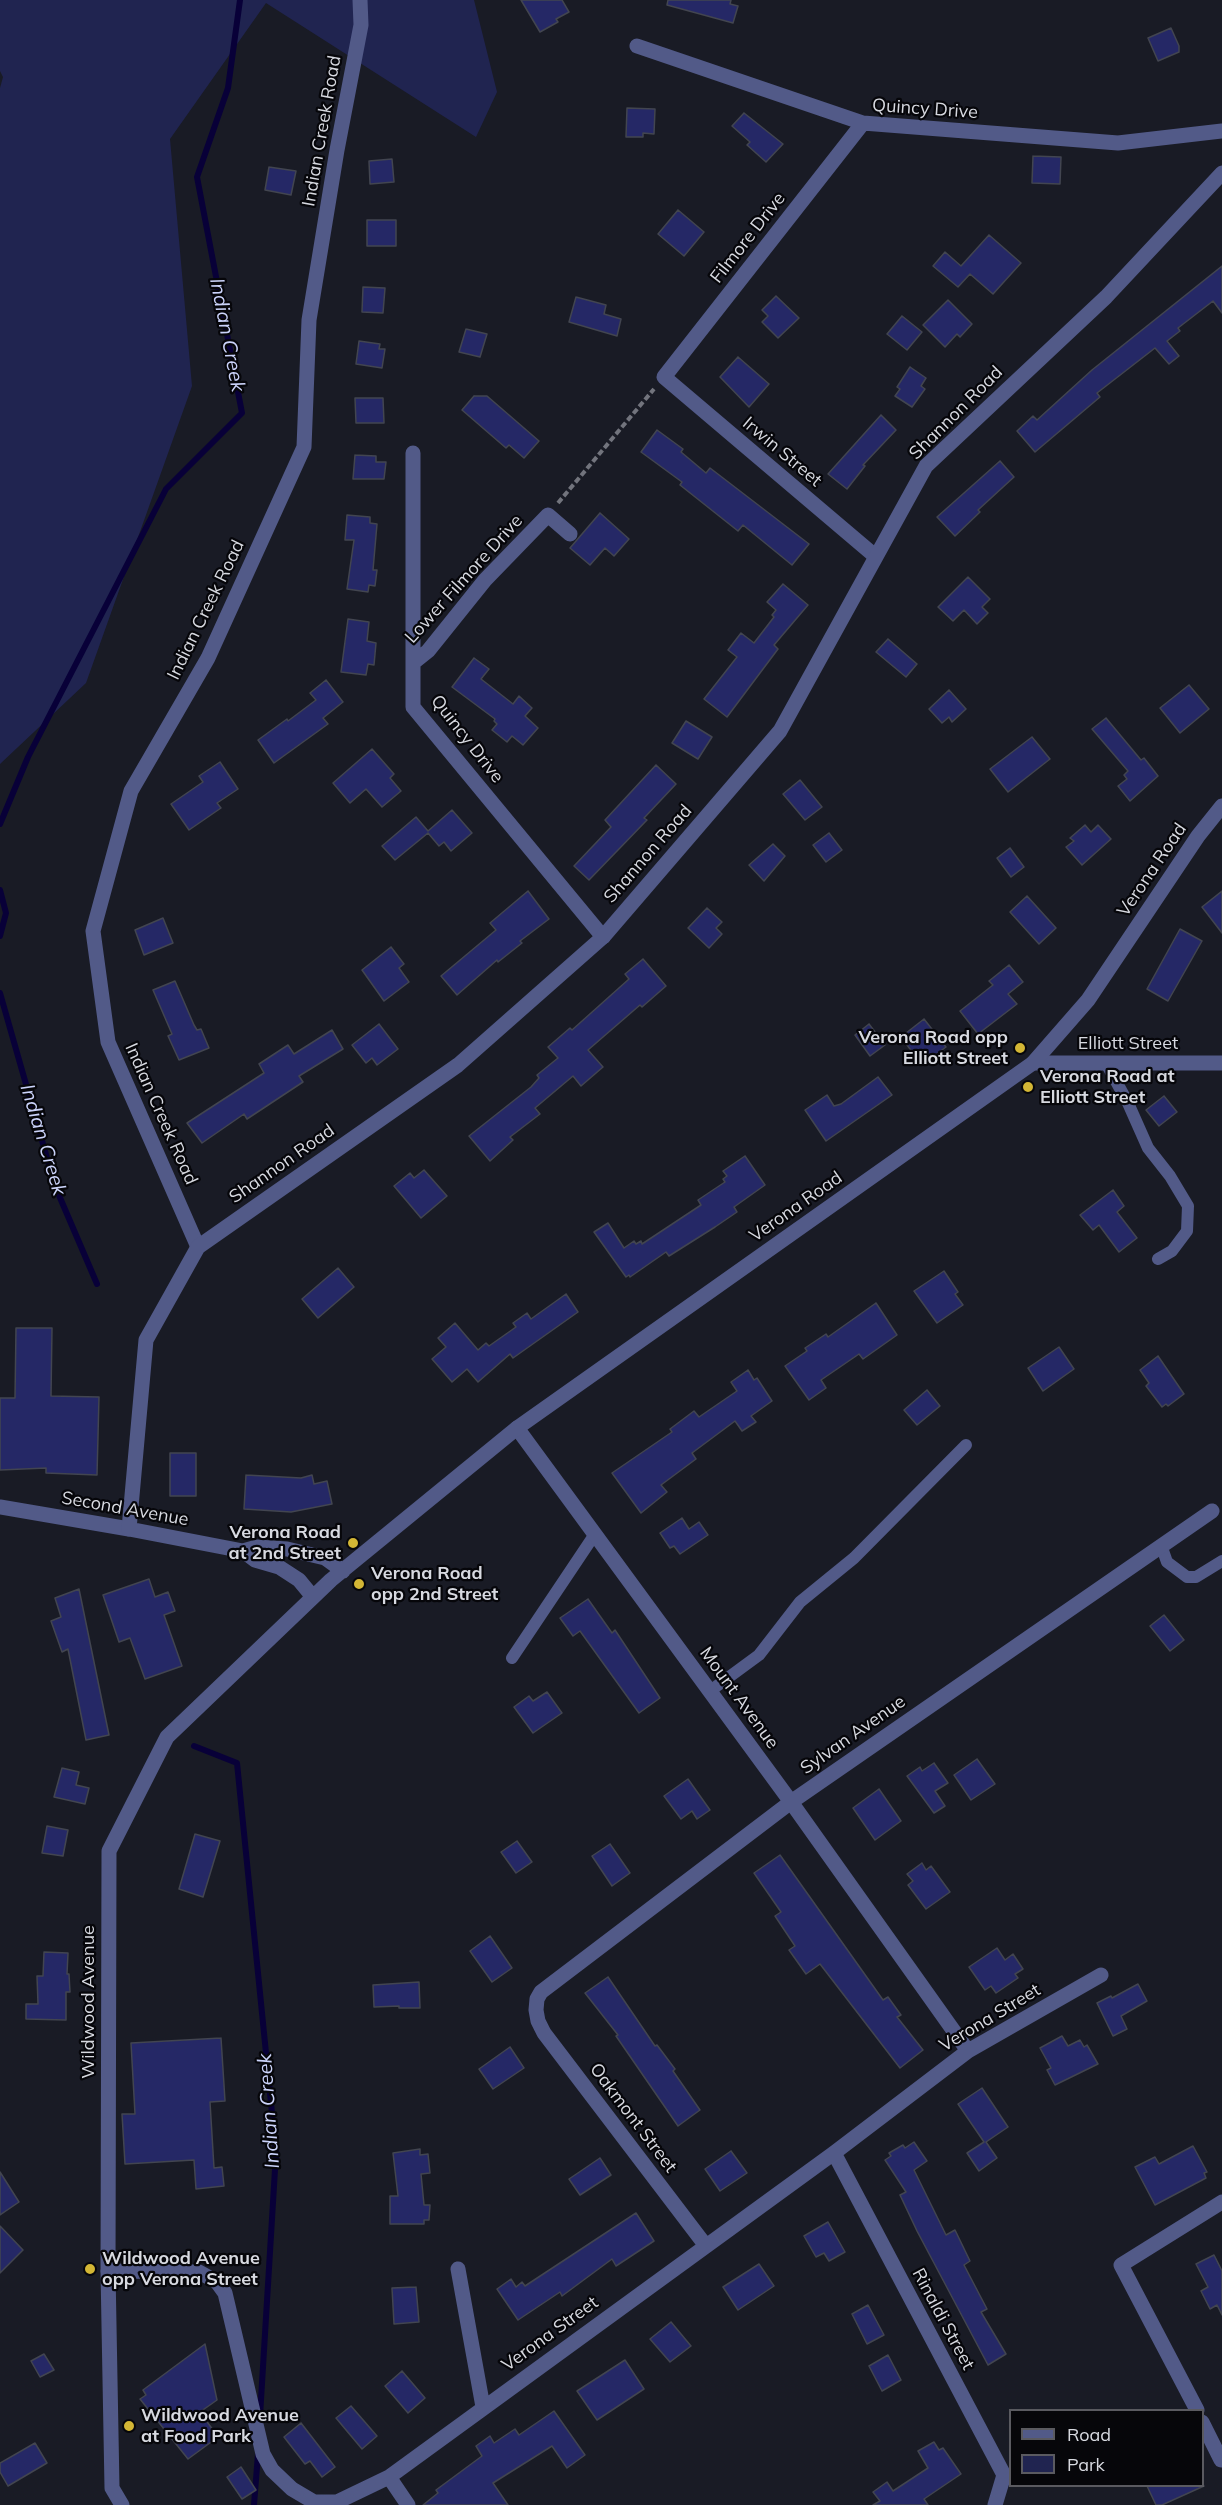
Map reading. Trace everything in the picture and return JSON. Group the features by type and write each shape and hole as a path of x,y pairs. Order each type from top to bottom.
{"street":[{"name":"Indian Creek Road","path":"198,1247 108,1042 93,932 131,790 208,658 304,447 309,320 337,150 361,25 360,0"},
{"name":"Quincy Drive","path":"637,46 862,123 1118,143 1222,131"},
{"name":"Filmore Drive","path":"664,377 862,123"},
{"name":"Shannon Road","path":"129,1529 147,1340 198,1247 458,1065 603,937 780,731 926,466 1106,297 1222,173"},
{"name":"Irwin Street","path":"664,377 875,556"},
{"name":"Quincy Drive","path":"413,453 413,707 603,937"},
{"name":"Lower Filmore Drive","path":"413,663 428,651 485,580 548,515 570,534"},
{"name":"Verona Road","path":"337,1576 517,1428 1033,1063 1088,1000 1198,836 1222,806"},
{"name":"Elliott Street","path":"1033,1063 1222,1063"},
{"name":"Mount Avenue","path":"517,1428 791,1802 968,2050"},
{"name":"Second Avenue","path":"0,1507 243,1551 255,1560 279,1567 299,1581 313,1597"},
{"name":"Sylvan Avenue","path":"536,2010 537,1999 541,1992 791,1802 1161,1545 1217,1512"},
{"name":"Second Avenue","path":"243,1551 256,1547 287,1549 326,1558 337,1576"},
{"name":"Wildwood Avenue","path":"122,2505 112,2488 108,2271 109,1851 167,1737 337,1576"},
{"name":"Verona Street","path":"108,2271 199,2272 217,2282 225,2292 260,2446 273,2470 292,2489 314,2502 337,2502 389,2477 834,2153 968,2050 1101,1975"},
{"name":"Oakmont Street","path":"536,2010 544,2033 706,2246"},
{"name":"Rinaldi Street","path":"834,2153 1004,2475 995,2505"},
{"path":"1196,2409 1121,2265 1222,2202"},
{"path":"458,2269 483,2407"},
{"path":"1204,2424 1221,2460"},
{"path":"389,2477 408,2505"}],"lane":[{"path":"1106,1063 1128,1103 1148,1148 1170,1176 1188,1206 1187,1231 1172,1251 1158,1259"},
{"path":"710,1691 759,1655 800,1602 854,1557 966,1445"},
{"path":"512,1658 595,1534"},
{"path":"1161,1545 1167,1562 1187,1576 1196,1577 1222,1561"}],"path":[{"path":"548,515 664,377"}],"green space":[{"path":"0,0 474,0 497,92 476,137 266,3 170,139 192,386 86,683 0,764 0,88 3,77 0,71"}],"building":[{"path":"521,0 562,0 569,12 556,19 558,22 540,32"},
{"path":"668,0 731,0 730,4 738,6 733,23 667,5"},
{"path":"1171,28 1179,46 1179,52 1158,61 1148,38"},
{"path":"627,108 655,109 654,134 643,133 643,137 626,137"},
{"path":"744,113 783,144 766,162 747,145 750,142 732,126"},
{"path":"1033,156 1061,157 1060,184 1032,183"},
{"path":"392,159 394,182 370,184 369,161"},
{"path":"269,167 296,171 291,195 265,190"},
{"path":"678,210 704,232 684,256 658,234"},
{"path":"367,220 396,220 396,246 367,246"},
{"path":"989,235 1021,263 993,294 970,274 958,287 933,266 945,252 961,266"},
{"path":"1222,266 1222,313 1213,301 1178,328 1180,331 1167,341 1179,356 1169,364 1155,348 1097,393 1100,397 1035,452 1017,431 1033,416 1037,420 1092,370"},
{"path":"363,287 385,288 383,313 362,312"},
{"path":"776,296 799,318 778,338 762,322 768,316 762,310"},
{"path":"576,297 606,305 604,314 621,319 617,336 569,322"},
{"path":"948,300 972,324 960,337 957,334 945,347 923,325"},
{"path":"902,316 922,332 907,350 887,334"},
{"path":"466,329 487,334 480,357 459,352"},
{"path":"359,341 380,344 379,349 385,349 382,368 356,364"},
{"path":"738,357 769,384 749,407 720,377"},
{"path":"910,367 926,378 921,386 925,389 912,407 895,396 900,389 897,387"},
{"path":"474,396 487,396 539,441 524,458 509,445 506,448 462,410"},
{"path":"355,398 383,398 384,423 356,423"},
{"path":"881,415 896,430 863,465 865,466 847,489 828,474"},
{"path":"657,430 683,449 681,452 706,473 710,468 809,544 792,565 743,525 738,531 680,485 682,482 641,452"},
{"path":"355,455 376,456 376,462 386,462 384,479 353,479"},
{"path":"1000,461 1014,477 978,510 980,512 955,536 937,517"},
{"path":"600,513 629,539 614,556 605,548 590,565 570,548"},
{"path":"347,515 370,517 370,523 377,524 373,570 377,570 375,586 369,585 368,592 347,589 354,540 345,540"},
{"path":"968,577 990,599 982,607 988,613 977,624 964,610 953,621 938,607"},
{"path":"783,584 808,605 774,645 778,649 727,717 704,699 737,657 728,650 741,633 754,643 774,617 772,615 776,610 767,602"},
{"path":"348,619 369,622 367,641 376,643 374,665 368,664 366,675 341,672"},
{"path":"888,639 917,664 906,677 876,652"},
{"path":"474,658 489,669 481,679 513,704 519,696 532,708 525,716 538,728 523,745 512,736 507,742 492,730 497,724 495,719 452,687"},
{"path":"326,680 343,702 323,718 328,724 274,763 258,740 316,700 310,693"},
{"path":"1189,685 1209,709 1180,733 1160,708"},
{"path":"949,690 966,709 952,722 949,717 942,723 929,709"},
{"path":"1106,718 1141,760 1144,758 1158,776 1130,801 1118,786 1127,779 1124,775 1128,771 1092,729"},
{"path":"686,721 712,737 698,759 672,743"},
{"path":"1032,737 1050,759 1008,792 990,769"},
{"path":"372,749 394,774 390,778 401,791 382,807 366,789 350,803 333,783"},
{"path":"220,762 238,789 217,803 221,808 189,830 171,804 203,782 199,776"},
{"path":"656,765 676,784 644,818 647,820 589,880 574,866 611,827 605,820"},
{"path":"800,780 822,807 805,820 783,794"},
{"path":"452,810 472,833 451,851 444,842 439,846 428,833 395,860 382,846 416,817 428,831"},
{"path":"1085,825 1091,832 1098,825 1111,839 1082,865 1066,847 1074,841 1070,838"},
{"path":"829,833 842,850 826,862 813,845"},
{"path":"773,844 785,856 764,881 749,865"},
{"path":"1010,848 1024,867 1011,877 997,858"},
{"path":"528,891 549,919 457,995 441,976 496,930 490,923"},
{"path":"1222,891 1222,933 1202,907"},
{"path":"1027,896 1056,928 1039,944 1010,912"},
{"path":"707,908 722,922 716,928 722,934 709,948 688,928"},
{"path":"163,918 173,943 144,955 135,930"},
{"path":"1180,929 1202,941 1168,1001 1147,989"},
{"path":"391,947 404,964 399,968 409,982 384,1001 362,970"},
{"path":"643,959 666,986 642,1007 640,1005 588,1050 603,1067 581,1086 573,1076 535,1108 540,1114 510,1137 513,1140 490,1161 469,1136 531,1087 539,1078 537,1075 558,1058 548,1047 570,1028 572,1030 629,979 625,974"},
{"path":"1009,965 1023,982 1008,994 1017,1004 978,1034 960,1011 993,985 989,981"},
{"path":"175,981 194,1025 197,1030 201,1029 209,1048 179,1060 168,1036 172,1034 153,990"},
{"path":"924,1019 946,1047 922,1065 901,1037"},
{"path":"379,1024 398,1049 377,1065 372,1058 366,1063 352,1045"},
{"path":"869,1024 885,1045 870,1056 855,1035"},
{"path":"332,1030 343,1049 299,1076 303,1082 247,1119 244,1114 202,1143 187,1123 264,1073 259,1064 288,1045 294,1054"},
{"path":"878,1077 892,1095 826,1141 805,1110 827,1095 834,1106 841,1104"},
{"path":"1164,1096 1177,1112 1159,1126 1146,1110"},
{"path":"745,1156 765,1185 734,1207 737,1212 715,1227 669,1256 666,1252 630,1277 629,1275 626,1277 594,1232 608,1223 624,1248 634,1241 636,1244 641,1241 642,1244 701,1205 698,1200 725,1182 723,1179 727,1176 723,1171"},
{"path":"424,1170 447,1196 421,1218 394,1186 410,1173 414,1178"},
{"path":"1113,1190 1124,1206 1117,1212 1137,1238 1119,1252 1099,1225 1093,1230 1080,1215"},
{"path":"338,1268 354,1287 318,1318 302,1299"},
{"path":"944,1271 958,1292 955,1294 963,1305 937,1323 914,1291"},
{"path":"566,1294 578,1312 513,1358 510,1354 478,1382 467,1369 452,1382 432,1359 446,1347 438,1338 455,1323 478,1350 486,1343 489,1346 516,1327 513,1323 527,1313 531,1319"},
{"path":"876,1303 897,1335 863,1359 859,1354 821,1380 826,1388 809,1400 785,1366 807,1351 805,1348 826,1334 828,1337"},
{"path":"16,1328 52,1328 51,1396 99,1397 97,1475 46,1473 46,1468 0,1470 0,1398 15,1398"},
{"path":"1059,1347 1074,1369 1043,1391 1028,1368"},
{"path":"1158,1356 1184,1394 1168,1406 1166,1404 1162,1407 1146,1386 1149,1383 1140,1370"},
{"path":"748,1370 754,1380 757,1378 772,1401 751,1416 756,1422 742,1431 735,1421 692,1453 696,1459 661,1485 667,1492 641,1513 612,1473 672,1432 670,1429 694,1411 699,1417 737,1391 731,1382"},
{"path":"927,1390 940,1406 917,1425 904,1410"},
{"path":"170,1453 196,1453 196,1496 170,1496"},
{"path":"246,1475 301,1478 312,1475 314,1484 327,1481 332,1504 291,1512 244,1509"},
{"path":"682,1518 689,1529 699,1522 708,1535 680,1554 674,1546 670,1548 660,1533"},
{"path":"149,1579 155,1597 168,1592 175,1611 164,1615 182,1666 145,1679 130,1638 119,1642 103,1595"},
{"path":"79,1589 109,1735 86,1740 68,1649 62,1652 51,1621 61,1617 55,1598"},
{"path":"588,1599 612,1633 615,1630 660,1698 639,1713 580,1631 573,1636 560,1618"},
{"path":"1164,1615 1184,1640 1170,1651 1150,1626"},
{"path":"547,1692 562,1713 533,1733 514,1707 529,1696 533,1701"},
{"path":"977,1759 995,1784 971,1800 954,1775"},
{"path":"934,1763 948,1783 935,1791 945,1806 934,1813 907,1776 920,1767 922,1771"},
{"path":"62,1768 79,1772 76,1785 89,1788 85,1804 54,1797"},
{"path":"688,1779 710,1810 697,1819 692,1811 681,1819 664,1796"},
{"path":"879,1789 901,1821 875,1840 853,1808"},
{"path":"47,1826 68,1830 63,1856 42,1853"},
{"path":"195,1834 220,1841 203,1897 179,1889"},
{"path":"517,1841 532,1862 516,1873 501,1852"},
{"path":"610,1844 630,1873 612,1886 592,1856"},
{"path":"780,1855 883,2000 888,1997 901,2015 897,2017 923,2050 900,2068 820,1964 806,1974 789,1950 795,1946 775,1916 781,1912 754,1873"},
{"path":"922,1863 926,1870 931,1866 950,1892 926,1909 908,1885 913,1881 907,1874"},
{"path":"490,1936 512,1968 492,1982 470,1951"},
{"path":"997,1948 1005,1960 1013,1954 1023,1969 1015,1974 1018,1978 996,1993 991,1986 985,1990 969,1967"},
{"path":"44,1952 68,1953 67,1974 69,1974 70,1992 66,1992 66,2020 26,2019 26,2004 38,2004 37,1976 43,1976"},
{"path":"608,1977 655,2046 657,2045 675,2069 673,2071 700,2110 678,2126 616,2036 618,2035 585,1993"},
{"path":"419,1982 420,2008 374,2007 373,1985"},
{"path":"1138,1984 1147,2001 1121,2016 1127,2029 1113,2036 1097,2003"},
{"path":"1062,2036 1068,2046 1080,2040 1084,2047 1087,2045 1098,2064 1055,2085 1047,2070 1051,2068 1040,2048"},
{"path":"221,2038 225,2101 210,2102 214,2168 222,2167 224,2186 196,2189 194,2160 125,2164 122,2114 135,2114 131,2043"},
{"path":"510,2047 524,2068 493,2089 479,2069"},
{"path":"982,2088 1008,2127 986,2142 997,2158 979,2171 967,2153 984,2142 958,2104"},
{"path":"914,2142 927,2161 914,2170 946,2235 955,2230 970,2261 964,2265 987,2309 981,2312 1006,2354 988,2365 917,2231 900,2195 906,2192 885,2160 891,2156 889,2153 903,2145 905,2148"},
{"path":"1193,2146 1207,2172 1204,2173 1206,2178 1155,2205 1135,2167 1155,2157 1159,2164"},
{"path":"420,2149 420,2155 428,2154 430,2173 421,2174 424,2205 430,2205 429,2220 424,2220 424,2224 390,2224 390,2196 398,2196 393,2153"},
{"path":"731,2151 747,2173 720,2191 705,2169"},
{"path":"600,2158 611,2175 580,2195 569,2179"},
{"path":"0,2172 19,2202 0,2215"},
{"path":"636,2213 654,2241 616,2266 612,2259 562,2296 560,2292 518,2320 497,2289 511,2279 516,2287 522,2282 525,2286"},
{"path":"828,2222 845,2252 829,2261 824,2253 816,2257 804,2236"},
{"path":"0,2226 23,2250 0,2273"},
{"path":"1214,2255 1222,2271 1222,2315 1217,2305 1210,2309 1201,2291 1208,2287 1196,2264"},
{"path":"759,2264 774,2286 738,2310 723,2287"},
{"path":"416,2287 419,2322 394,2324 392,2288"},
{"path":"868,2305 884,2335 867,2344 852,2314"},
{"path":"671,2322 691,2346 670,2362 650,2339"},
{"path":"205,2344 217,2400 200,2412 218,2437 188,2459 140,2399 146,2395 143,2390"},
{"path":"44,2354 54,2370 40,2377 31,2361"},
{"path":"888,2355 901,2380 882,2391 869,2366"},
{"path":"625,2360 644,2389 597,2420 577,2391"},
{"path":"402,2371 425,2398 408,2413 385,2386"},
{"path":"351,2406 377,2436 362,2449 336,2418"},
{"path":"554,2411 585,2455 567,2468 552,2446 493,2483 508,2505 423,2505 438,2493 436,2490 482,2456 476,2446 490,2436 494,2443 515,2429 519,2435"},
{"path":"301,2423 335,2467 322,2477 310,2461 305,2464 284,2437"},
{"path":"934,2442 939,2450 943,2448 961,2474 924,2499 928,2505 873,2505 880,2501 873,2492 887,2482 893,2491 928,2468 918,2451"},
{"path":"35,2443 47,2463 8,2486 0,2472 0,2463"},
{"path":"241,2467 256,2490 242,2499 227,2477"},
{"path":"1147,2487 1202,2487 1162,2505 1156,2505"}],"waterway":[{"name":"Indian Creek","path":"0,824 28,757 166,489 242,413 197,177 228,88 240,0"},
{"name":"Indian Creek","path":"0,890 6,913 0,936"},
{"name":"Indian Creek","path":"0,993 55,1186 97,1284"},
{"name":"Indian Creek","path":"194,1746 237,1763 276,2153 260,2416"},
{"name":"Indian Creek","path":"254,2505 258,2454"}],"place":[{"name":"Verona Road opp Elliott Street","path":"1020,1048"},
{"name":"Verona Road at Elliott Street","path":"1028,1087"},
{"name":"Verona Road at 2nd Street","path":"353,1543"},
{"name":"Verona Road opp 2nd Street","path":"359,1584"},
{"name":"Wildwood Avenue opp Verona Street","path":"90,2269"},
{"name":"Wildwood Avenue at Food Park","path":"129,2426"}]}
